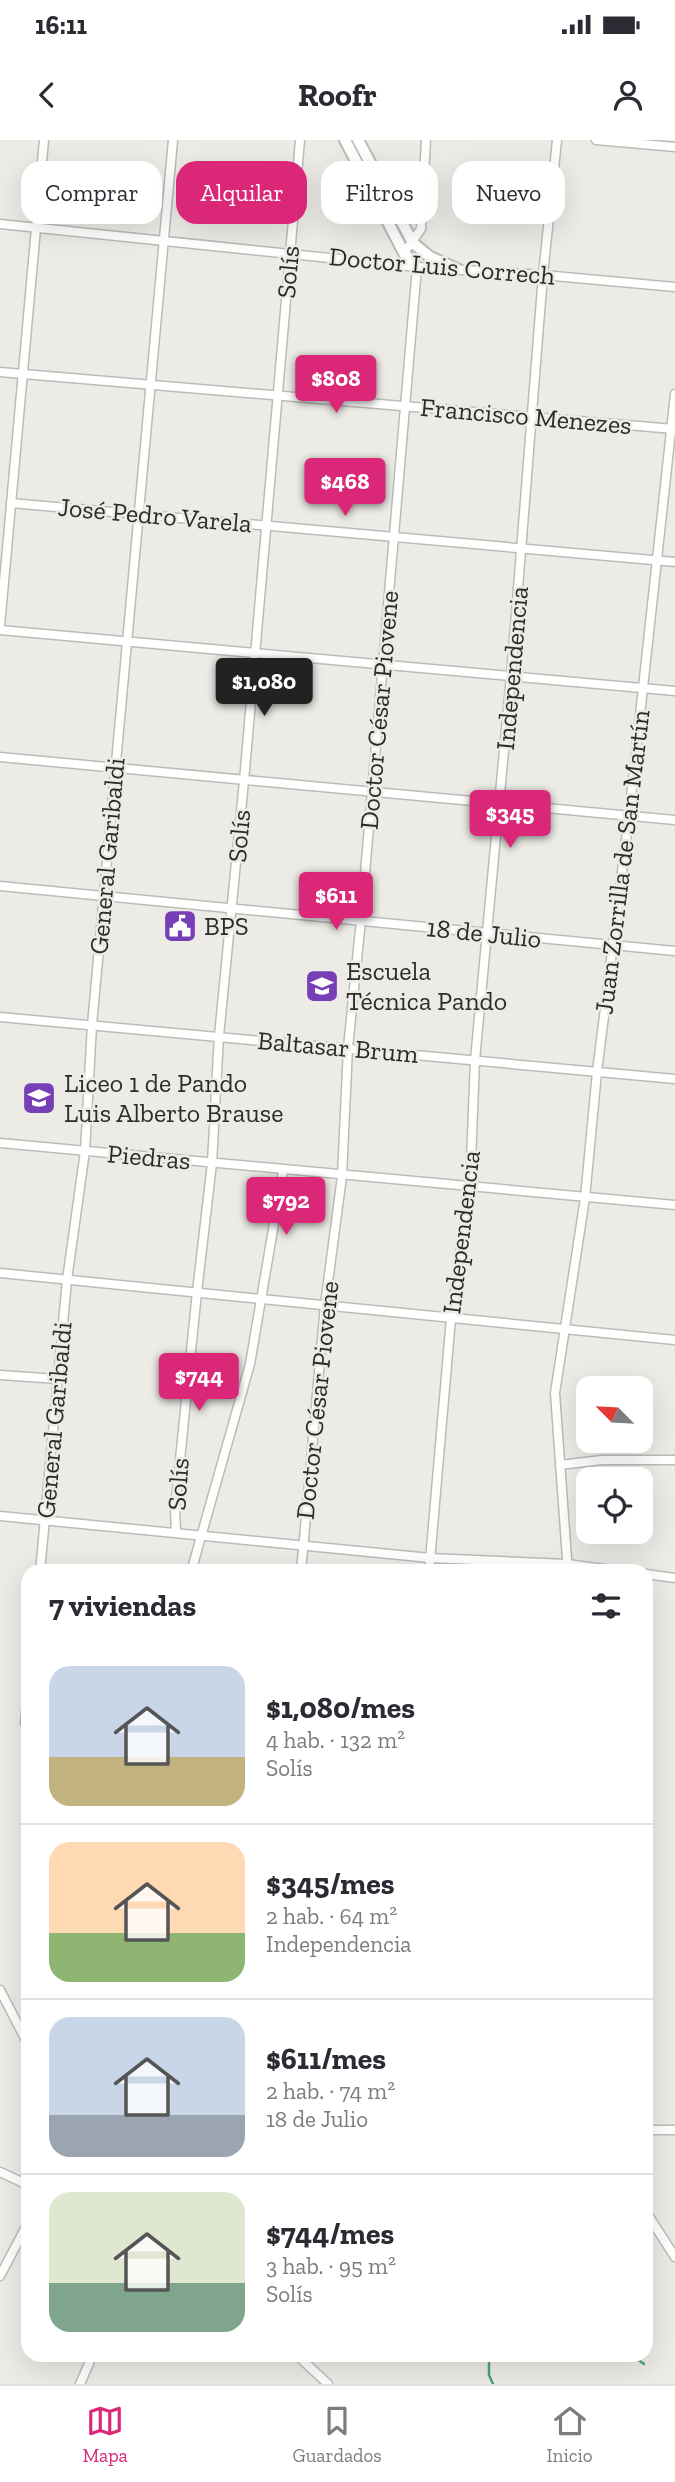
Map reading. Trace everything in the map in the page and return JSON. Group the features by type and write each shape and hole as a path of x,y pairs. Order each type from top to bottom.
{"street":[{"path":"44,140 0,628 127,642 675,691"},
{"name":"General Garibaldi","path":"41,1564 67,1280 85,1151 92,1025 173,140"},
{"name":"Solís","path":"176,1532 175,1509 212,1163 219,1036 300,140"},
{"path":"345,140 404,253 417,267 430,257"},
{"path":"358,140 413,243 430,257 457,268"},
{"path":"404,253 421,229 426,140"},
{"name":"Independencia","path":"430,1564 451,1318 470,1187 475,1060 512,676 542,275 557,140"},
{"path":"596,140 675,147"},
{"name":"Doctor Luis Correch","path":"0,224 417,267 675,287"},
{"name":"Doctor César Piovene","path":"302,1564 325,1305 342,1176 348,1048 417,267"},
{"name":"Francisco Menezes","path":"0,372 673,428"},
{"name":"Juan Zorrilla de San Martín","path":"568,1564 555,1393 585,1198 675,394"},
{"name":"José Pedro Varela","path":"12,503 675,562"},
{"path":"0,757 675,820"},
{"name":"18 de Julio","path":"0,886 675,951"},
{"name":"Baltasar Brum","path":"0,1017 675,1079"},
{"name":"Piedras","path":"0,1143 675,1205"},
{"path":"193,1564 247,1376 283,1171"},
{"path":"0,1273 675,1340"},
{"path":"0,1375 58,1379"},
{"path":"560,1465 602,1460 675,1460"},
{"path":"0,1516 513,1564"},
{"path":"653,1575 675,1578"},
{"path":"0,1990 21,2030"},
{"path":"653,2130 675,2130"},
{"path":"0,2172 21,2182"},
{"path":"653,2223 675,2256"},
{"path":"0,2276 21,2236"},
{"path":"80,2384 90,2362"},
{"path":"304,2362 328,2384"}],"waterway":[{"path":"489,2362 489,2375 493,2384"}],"place":[{"name":"BPS","path":"180,926"},
{"name":"Escuela Técnica Pando","path":"322,986"},
{"name":"Liceo 1 de Pando Luis Alberto Brause","path":"39,1098"}]}
